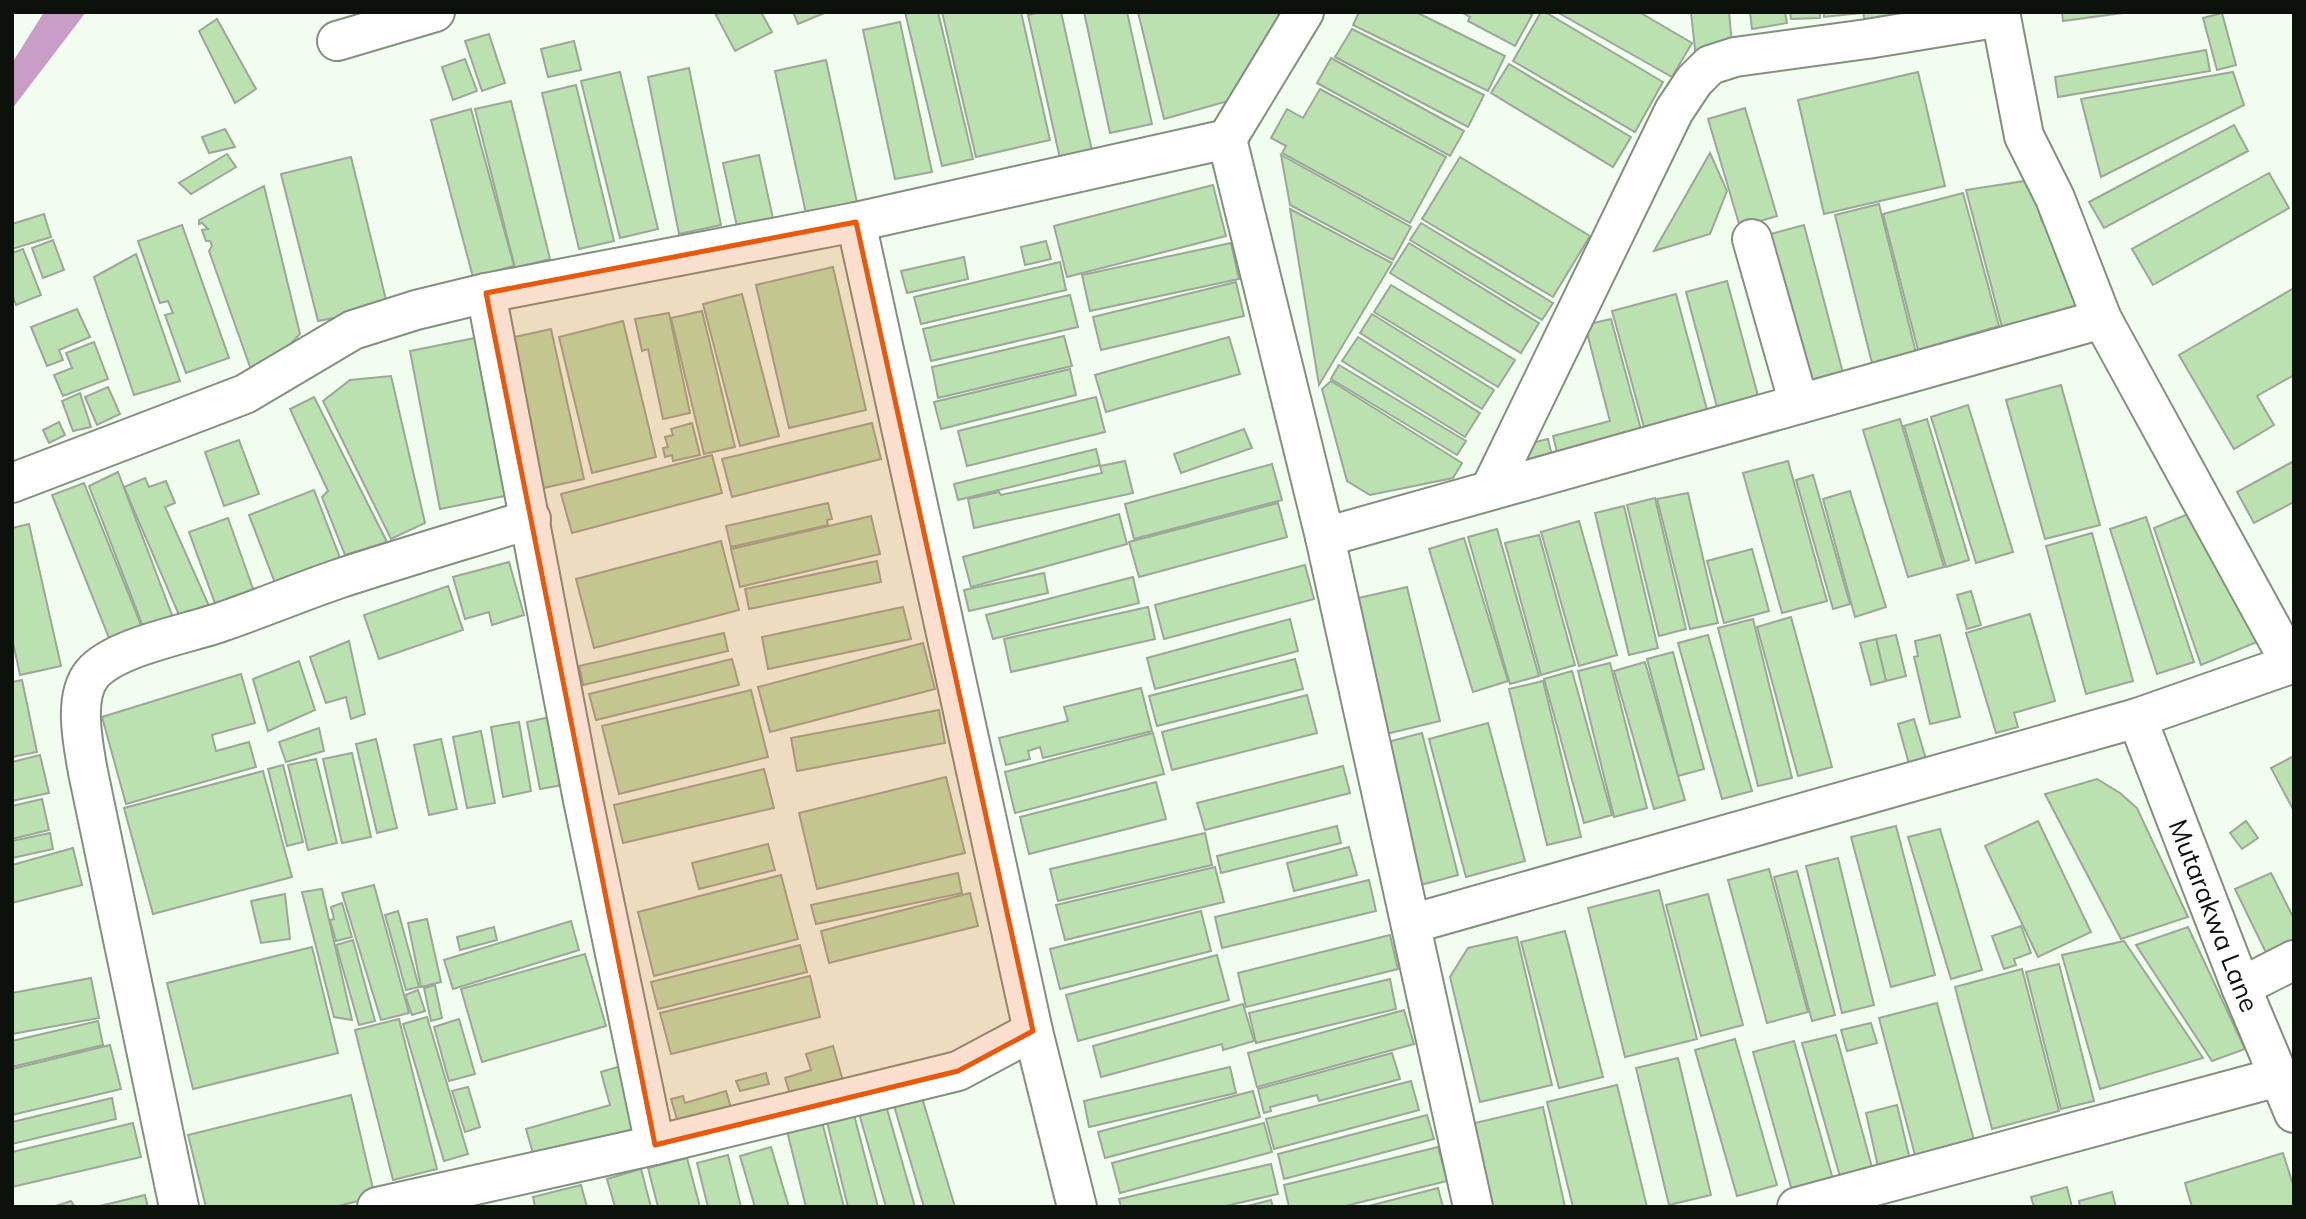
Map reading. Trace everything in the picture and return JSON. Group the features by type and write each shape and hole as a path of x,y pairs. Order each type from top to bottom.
{"street":[{"path":"337,41 435,12"},
{"path":"1304,12 1227,139 1325,537 1472,1207"},
{"path":"1411,924 2137,718 2293,663 2102,319 2055,198 2024,136 2001,15 1867,39 1735,57 1710,65 1694,81 1674,111 1490,490"},
{"path":"12,483 245,394 353,330 416,310 486,293 856,222 1227,139"},
{"path":"856,222 1033,1031 1077,1207"},
{"path":"1752,239 1799,404"},
{"path":"486,293 583,800 655,1144"},
{"path":"1325,537 2102,319"},
{"path":"179,1207 82,739 81,703 90,677 102,664 120,654 222,622 338,579 531,519"},
{"name":"Mutarakwa Lane","path":"2137,718 2241,987 2294,1113"},
{"path":"2241,987 2294,960"},
{"path":"377,1207 655,1144 958,1070 1033,1031"},
{"path":"1797,1207 2278,1077"}],"highlighted area":[{"path":"856,222 1033,1031 958,1071 655,1145 486,293"}],"shaded area":[{"path":"44,12 86,12 12,109 12,63"}],"building":[{"path":"720,12 761,12 772,32 735,51 716,15"},
{"path":"793,12 827,12 798,24"},
{"path":"905,12 938,12 973,159 942,166"},
{"path":"942,12 1021,12 1050,140 976,157"},
{"path":"1061,12 1093,155 1061,163 1028,15"},
{"path":"1084,12 1127,12 1152,124 1110,133"},
{"path":"1138,12 1289,12 1239,98 1164,119"},
{"path":"1359,12 1416,12 1505,56 1488,91 1353,25"},
{"path":"1461,12 1527,12 1532,15 1515,46 1468,21 1470,17"},
{"path":"1541,12 1663,82 1635,132 1513,61"},
{"path":"1557,12 1639,12 1692,43 1672,77"},
{"path":"1691,12 1729,12 1733,55 1696,59"},
{"path":"1750,12 1785,12 1787,23 1752,29"},
{"path":"1790,12 1820,12 1820,18 1791,19"},
{"path":"1824,12 1861,12 1861,13 1824,17"},
{"path":"1863,12 1914,12 1865,22"},
{"path":"2062,12 2130,12 2063,21"},
{"path":"2222,13 2236,65 2217,70 2203,18"},
{"path":"217,19 256,89 235,103 199,31"},
{"path":"900,22 932,172 895,179 863,30"},
{"path":"1352,29 1484,95 1468,127 1335,57"},
{"path":"489,34 505,83 482,91 465,41"},
{"path":"574,41 581,70 548,77 541,49"},
{"path":"2206,50 2210,71 2058,97 2055,77"},
{"path":"1331,58 1464,131 1450,156 1317,83"},
{"path":"465,59 477,91 453,100 442,67"},
{"path":"826,60 858,207 807,218 775,71"},
{"path":"1509,64 1631,137 1613,167 1491,93"},
{"path":"689,68 721,225 679,234 648,77"},
{"path":"620,72 658,229 620,238 581,81"},
{"path":"1918,72 1945,186 1824,214 1798,100"},
{"path":"2233,72 2244,105 2101,177 2081,99"},
{"path":"576,85 614,241 579,249 542,93"},
{"path":"1320,89 1446,157 1410,223 1282,153 1286,146 1271,138 1287,109 1303,118"},
{"path":"511,101 550,259 515,268 475,109"},
{"path":"1745,108 1777,216 1740,227 1708,119"},
{"path":"471,109 514,266 473,277 431,120"},
{"path":"2234,125 2248,151 2104,228 2089,202"},
{"path":"225,129 235,147 209,153 202,137"},
{"path":"1710,153 1727,191 1710,234 1654,251"},
{"path":"227,154 236,167 191,194 179,183"},
{"path":"759,155 774,223 738,231 723,163"},
{"path":"1281,155 1411,227 1393,260 1290,205"},
{"path":"351,157 388,308 318,321 281,174"},
{"path":"1460,157 1590,236 1553,297 1422,219"},
{"path":"2269,173 2289,208 2153,285 2132,249"},
{"path":"2031,180 2042,222 2055,221 2079,310 2002,327 1966,190"},
{"path":"1213,185 1226,236 1067,277 1054,226"},
{"path":"264,186 300,334 255,381 209,251 212,246 210,241 206,241 202,230 208,229 202,223 199,224 199,220"},
{"path":"1963,193 1999,326 1918,350 1883,214"},
{"path":"1879,204 1917,357 1873,367 1835,215"},
{"path":"1290,209 1392,263 1319,385"},
{"path":"44,214 51,237 12,249 12,224"},
{"path":"1421,223 1553,303 1542,320 1410,240"},
{"path":"182,225 229,358 186,373 165,315 173,313 168,301 160,303 138,241"},
{"path":"1804,225 1843,373 1806,381 1767,235"},
{"path":"53,240 64,270 43,278 32,248"},
{"path":"1046,241 1051,259 1025,265 1021,247"},
{"path":"1231,243 1239,279 1090,311 1082,275"},
{"path":"1409,243 1539,323 1521,353 1390,273"},
{"path":"23,249 41,295 16,305 12,294 12,253"},
{"path":"136,254 180,381 134,395 94,277"},
{"path":"964,257 968,279 907,293 901,271"},
{"path":"1060,262 1066,290 921,324 914,297"},
{"path":"833,267 866,410 789,428 756,285"},
{"path":"1727,281 1761,407 1720,418 1686,292"},
{"path":"1236,282 1244,316 1101,350 1093,317"},
{"path":"1391,285 1515,360 1498,387 1374,312"},
{"path":"2294,288 2294,375 2257,396 2274,425 2234,449 2179,355"},
{"path":"742,294 779,436 740,446 703,304"},
{"path":"1676,294 1710,421 1647,438 1612,311"},
{"path":"1070,295 1078,327 931,361 923,329"},
{"path":"77,309 90,337 59,350 63,360 47,366 31,327"},
{"path":"702,311 735,447 704,454 671,318"},
{"path":"669,313 690,413 663,419 648,349 642,351 635,319"},
{"path":"1372,314 1494,390 1482,409 1360,333"},
{"path":"1611,319 1643,437 1559,460 1553,436 1610,421 1585,325"},
{"path":"623,321 656,457 592,473 559,337"},
{"path":"551,329 584,479 539,489 506,339"},
{"path":"1064,336 1072,366 938,398 932,367"},
{"path":"480,337 510,495 440,509 410,351"},
{"path":"1229,337 1240,374 1106,412 1095,375"},
{"path":"1358,337 1480,413 1465,437 1342,361"},
{"path":"94,342 108,379 63,396 54,375 72,368 66,353"},
{"path":"1339,365 1466,441 1457,455 1331,379"},
{"path":"1070,369 1076,395 941,429 934,402"},
{"path":"391,376 425,523 391,539 323,401 350,380"},
{"path":"1331,381 1462,463 1453,478 1370,495 1347,481 1322,389"},
{"path":"2061,385 2100,525 2045,539 2006,400"},
{"path":"108,387 120,414 97,425 85,397"},
{"path":"80,393 91,427 73,431 62,401"},
{"path":"314,397 387,542 345,555 322,497 328,491 290,409"},
{"path":"1096,397 1105,432 967,466 958,431"},
{"path":"1968,405 2013,552 1976,563 1931,417"},
{"path":"1900,419 1944,567 1908,577 1863,430"},
{"path":"1927,419 1969,560 1946,567 1904,426"},
{"path":"59,422 65,435 49,443 43,430"},
{"path":"692,423 700,455 673,461 672,455 665,457 663,448 668,447 665,437 673,435 671,429"},
{"path":"872,423 881,459 732,497 722,459"},
{"path":"1244,429 1252,448 1181,473 1174,454"},
{"path":"1548,439 1555,468 1529,474 1523,445"},
{"path":"239,440 259,494 224,506 205,452"},
{"path":"1096,449 1100,465 958,500 954,484"},
{"path":"712,455 722,493 572,533 561,494"},
{"path":"1125,461 1133,493 974,528 968,499 999,492 1001,495 1102,473 1100,466"},
{"path":"1788,461 1827,601 1782,613 1743,473"},
{"path":"2294,461 2294,502 2254,523 2237,492"},
{"path":"1272,464 1282,500 1134,539 1125,504"},
{"path":"118,472 175,623 147,637 89,486"},
{"path":"1813,475 1850,604 1833,609 1796,480"},
{"path":"145,478 149,487 166,481 175,503 165,507 214,617 185,629 124,487"},
{"path":"84,483 145,635 113,648 52,495"},
{"path":"314,490 340,558 275,583 249,515"},
{"path":"1850,491 1886,607 1855,617 1823,499"},
{"path":"1688,493 1718,623 1690,629 1657,499"},
{"path":"1655,498 1686,629 1659,636 1627,505"},
{"path":"828,503 832,519 827,520 828,525 731,547 726,526"},
{"path":"1278,503 1287,537 1139,577 1129,542"},
{"path":"1624,506 1658,648 1629,655 1595,513"},
{"path":"1119,514 1127,544 971,587 963,557"},
{"path":"2188,514 2257,642 2201,665 2154,528"},
{"path":"871,516 880,554 740,587 731,549"},
{"path":"2146,517 2194,662 2157,674 2110,529"},
{"path":"228,518 259,606 221,620 189,532"},
{"path":"1579,521 1617,655 1579,666 1541,532"},
{"path":"29,524 61,666 20,675 12,638 12,528"},
{"path":"1497,529 1539,676 1510,684 1468,537"},
{"path":"2092,533 2133,681 2086,694 2046,546"},
{"path":"1539,535 1575,665 1541,675 1505,543"},
{"path":"1464,538 1508,681 1473,692 1429,549"},
{"path":"721,541 739,610 594,648 576,579"},
{"path":"1752,549 1769,611 1724,623 1707,561"},
{"path":"877,561 881,582 749,609 745,589"},
{"path":"509,562 524,615 492,625 489,612 465,619 453,577"},
{"path":"1305,565 1314,599 1164,639 1155,605"},
{"path":"1044,573 1048,593 969,611 964,590"},
{"path":"1133,577 1139,603 993,639 986,615"},
{"path":"448,586 463,630 379,659 364,615"},
{"path":"1407,587 1440,721 1386,734 1354,599"},
{"path":"1971,591 1981,625 1967,629 1957,595"},
{"path":"903,607 911,639 768,669 762,637"},
{"path":"1148,607 1155,639 1011,672 1004,639"},
{"path":"2030,614 2055,701 2014,713 2018,727 1996,733 1966,633"},
{"path":"1791,617 1832,767 1798,776 1757,627"},
{"path":"1290,619 1298,651 1155,689 1147,658"},
{"path":"1753,619 1792,778 1758,786 1718,628"},
{"path":"724,633 728,651 583,685 579,666"},
{"path":"1708,635 1752,791 1722,799 1678,643"},
{"path":"1896,635 1906,676 1886,681 1876,639"},
{"path":"1940,635 1960,717 1930,724 1914,657 1918,656 1915,641"},
{"path":"1876,639 1886,681 1871,685 1860,643"},
{"path":"349,641 365,714 351,719 346,697 326,703 310,657"},
{"path":"923,643 935,689 770,732 758,687"},
{"path":"1673,652 1704,769 1678,776 1647,659"},
{"path":"732,659 739,685 596,720 589,694"},
{"path":"1295,659 1303,689 1157,726 1149,696"},
{"path":"299,661 315,710 268,731 253,679"},
{"path":"1645,662 1685,800 1654,809 1614,671"},
{"path":"1610,663 1647,808 1614,817 1578,671"},
{"path":"1572,671 1612,815 1584,823 1544,679"},
{"path":"241,674 255,723 212,735 216,751 249,742 256,767 126,804 102,717"},
{"path":"22,680 37,752 12,757 12,682"},
{"path":"1543,681 1581,837 1547,845 1509,689"},
{"path":"1141,688 1152,731 1043,758 1040,747 1028,751 1030,759 1006,765 999,738 1068,721 1064,707"},
{"path":"751,690 768,757 619,794 602,726"},
{"path":"1307,695 1317,733 1172,770 1162,732"},
{"path":"939,710 945,743 797,771 791,738"},
{"path":"550,717 563,785 540,789 527,722"},
{"path":"1914,719 1926,759 1909,764 1898,724"},
{"path":"519,722 531,791 503,797 491,727"},
{"path":"1488,723 1525,861 1466,877 1429,739"},
{"path":"319,728 324,751 286,762 279,742"},
{"path":"481,731 495,803 467,808 453,737"},
{"path":"1153,733 1164,774 1015,813 1005,772"},
{"path":"1422,733 1458,875 1417,886 1380,744"},
{"path":"376,739 397,828 377,833 356,744"},
{"path":"441,739 457,809 429,815 414,745"},
{"path":"352,753 371,837 342,843 323,759"},
{"path":"40,755 49,793 12,801 12,762"},
{"path":"2294,756 2294,811 2271,768"},
{"path":"316,759 337,843 308,850 288,765"},
{"path":"283,765 303,842 287,846 268,769"},
{"path":"1343,766 1350,793 1205,830 1197,803"},
{"path":"764,769 774,808 623,843 614,805"},
{"path":"263,771 292,877 153,914 124,808"},
{"path":"946,777 965,853 817,889 799,813"},
{"path":"2097,779 2120,793 2137,808 2188,917 2121,939 2045,794"},
{"path":"1156,782 1166,819 1029,854 1020,817"},
{"path":"42,799 49,830 12,839 12,806"},
{"path":"2038,821 2091,932 2038,957 1985,846"},
{"path":"2246,821 2258,838 2242,849 2230,833"},
{"path":"1337,826 1341,843 1221,873 1217,856"},
{"path":"1896,826 1935,975 1891,987 1851,837"},
{"path":"1940,829 1982,970 1951,979 1908,837"},
{"path":"50,833 53,849 12,858 12,841"},
{"path":"1205,833 1212,865 1058,901 1050,869"},
{"path":"768,844 775,870 699,889 692,863"},
{"path":"1349,847 1357,875 1294,891 1287,863"},
{"path":"73,848 82,885 12,903 12,865"},
{"path":"1838,858 1874,1005 1842,1013 1806,866"},
{"path":"1215,867 1224,902 1065,940 1056,905"},
{"path":"1769,869 1808,1012 1767,1023 1728,880"},
{"path":"1797,871 1835,1015 1812,1021 1774,877"},
{"path":"958,873 962,893 816,924 811,905"},
{"path":"2271,873 2294,919 2294,953 2271,963 2235,889"},
{"path":"781,875 798,939 654,976 638,912"},
{"path":"1369,880 1376,911 1222,948 1215,917"},
{"path":"374,885 409,1013 381,1020 342,893"},
{"path":"322,889 352,1020 334,1017 302,892"},
{"path":"1659,890 1697,1039 1625,1057 1588,908"},
{"path":"970,893 978,926 829,963 821,931"},
{"path":"285,894 290,939 261,943 251,901"},
{"path":"1708,894 1743,1025 1701,1036 1666,905"},
{"path":"342,903 352,937 336,941 330,920 334,919 331,907"},
{"path":"398,911 419,987 406,990 385,915"},
{"path":"1201,911 1211,951 1060,989 1050,949"},
{"path":"427,919 441,982 421,987 408,923"},
{"path":"571,921 579,950 453,989 444,960"},
{"path":"2021,926 2031,953 2014,959 2016,965 2004,969 1992,936"},
{"path":"494,927 497,940 460,950 457,937"},
{"path":"2188,927 2245,1049 2212,1061 2136,945"},
{"path":"1565,931 1603,1077 1559,1088 1521,942"},
{"path":"1390,935 1398,969 1246,1007 1238,973"},
{"path":"1517,937 1552,1085 1480,1102 1450,977 1468,948"},
{"path":"353,940 375,1021 359,1025 336,945"},
{"path":"2124,941 2203,1058 2100,1089 2062,955"},
{"path":"800,945 807,972 658,1009 651,982"},
{"path":"312,947 338,1053 193,1089 167,983"},
{"path":"585,954 606,1026 482,1062 461,989"},
{"path":"1217,955 1229,1000 1078,1041 1066,995"},
{"path":"2059,964 2094,1101 2061,1109 2026,972"},
{"path":"2022,969 2059,1111 1992,1129 1955,987"},
{"path":"810,976 820,1017 671,1054 660,1013"},
{"path":"91,978 99,1018 12,1034 12,993"},
{"path":"1390,979 1396,1009 1256,1043 1249,1013"},
{"path":"435,985 442,1018 431,1021 424,988"},
{"path":"418,990 425,1011 412,1015 405,995"},
{"path":"1937,1003 1975,1144 1916,1159 1879,1018"},
{"path":"1243,1004 1254,1041 1223,1050 1222,1044 1101,1077 1093,1046"},
{"path":"1404,1010 1414,1044 1257,1087 1248,1053"},
{"path":"427,1017 468,1154 444,1161 403,1024"},
{"path":"399,1019 437,1169 393,1180 355,1030"},
{"path":"459,1019 475,1074 449,1081 434,1027"},
{"path":"98,1021 103,1045 12,1067 12,1041"},
{"path":"1871,1023 1877,1043 1847,1051 1841,1030"},
{"path":"1836,1035 1873,1171 1841,1180 1802,1043"},
{"path":"1735,1039 1777,1185 1737,1196 1695,1050"},
{"path":"1794,1041 1834,1183 1793,1194 1753,1052"},
{"path":"110,1045 121,1089 12,1115 12,1069"},
{"path":"833,1046 843,1081 791,1097 785,1078 811,1070 806,1054"},
{"path":"1392,1053 1400,1079 1319,1101 1317,1095 1270,1107 1271,1111 1264,1113 1258,1089"},
{"path":"1678,1058 1711,1195 1669,1205 1636,1068"},
{"path":"624,1065 641,1127 534,1157 526,1129 610,1105 601,1072"},
{"path":"1230,1067 1236,1093 1089,1127 1084,1101"},
{"path":"766,1073 769,1084 740,1091 736,1081"},
{"path":"1411,1081 1419,1110 1274,1149 1266,1119"},
{"path":"1617,1085 1647,1207 1573,1207 1547,1102"},
{"path":"468,1087 480,1127 465,1132 452,1091"},
{"path":"726,1091 732,1111 679,1126 671,1099 683,1096 685,1103"},
{"path":"920,1091 955,1207 924,1207 892,1099"},
{"path":"1253,1091 1260,1117 1105,1158 1098,1132"},
{"path":"351,1095 375,1197 334,1207 206,1207 188,1135"},
{"path":"112,1098 116,1119 12,1144 12,1122"},
{"path":"885,1102 915,1207 886,1207 858,1110"},
{"path":"1897,1105 1911,1164 1879,1171 1866,1113"},
{"path":"1543,1107 1565,1207 1490,1207 1471,1124"},
{"path":"853,1111 878,1207 848,1207 826,1118"},
{"path":"820,1114 844,1207 806,1207 785,1123"},
{"path":"1427,1115 1434,1139 1284,1179 1278,1154"},
{"path":"133,1123 141,1157 12,1187 12,1152"},
{"path":"1264,1123 1272,1152 1120,1193 1112,1163"},
{"path":"771,1147 789,1207 755,1207 740,1156"},
{"path":"1438,1147 1447,1181 1341,1207 1289,1207 1284,1185"},
{"path":"2283,1153 2294,1188 2294,1207 2192,1207 2185,1183"},
{"path":"728,1155 741,1207 708,1207 697,1163"},
{"path":"687,1158 700,1207 658,1207 648,1168"},
{"path":"1271,1164 1278,1194 1221,1207 1121,1207 1119,1199"},
{"path":"641,1169 651,1207 615,1207 607,1179"},
{"path":"581,1185 587,1207 535,1207 533,1197"},
{"path":"2067,1187 2072,1207 2034,1207 2031,1197"},
{"path":"1438,1188 1443,1207 1365,1207"},
{"path":"2112,1192 2116,1207 2080,1207 2079,1201"},
{"path":"145,1195 148,1207 96,1207"},
{"path":"1271,1200 1273,1207 1243,1207"},
{"path":"71,1201 75,1207 53,1207"}]}
